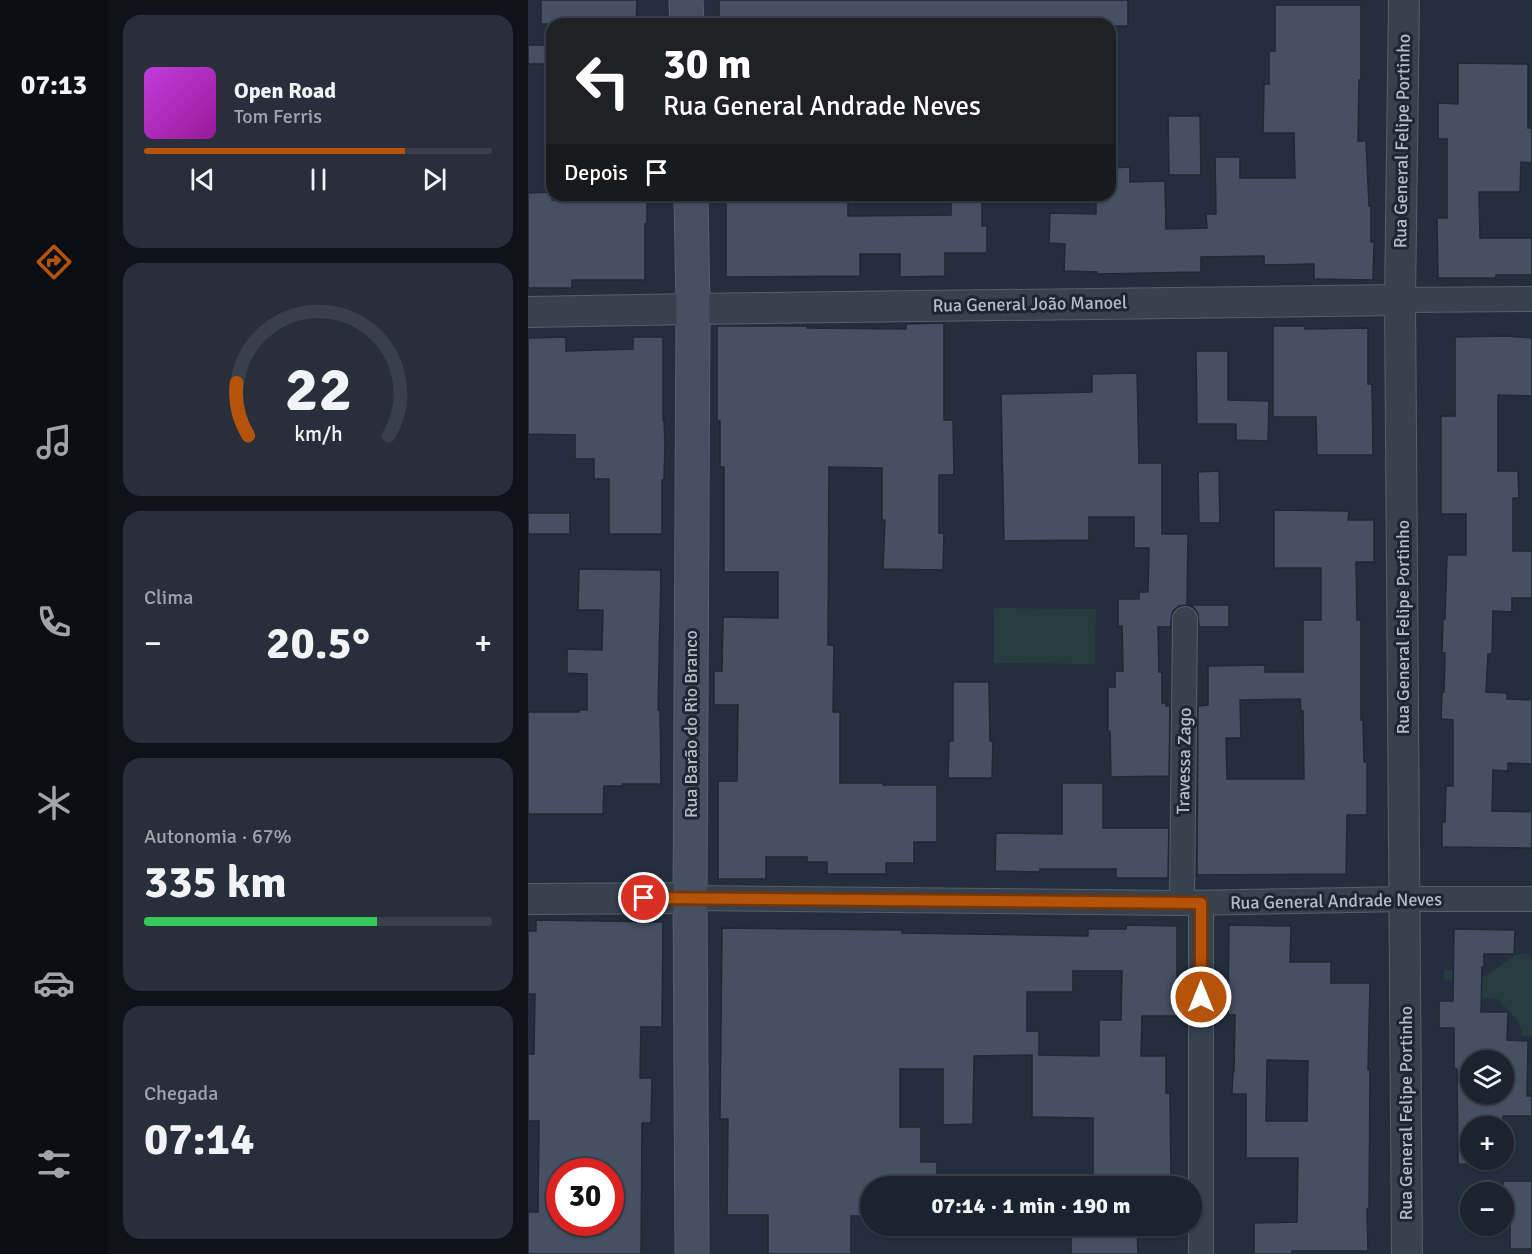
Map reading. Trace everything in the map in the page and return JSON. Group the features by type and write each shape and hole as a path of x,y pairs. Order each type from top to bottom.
{"main road":[{"path":"686,0 687,18"},
{"name":"Rua Barão do Rio Branco","path":"691,201 693,309 690,898 692,1254"}],"street":[{"name":"Rua General Felipe Portinho","path":"1404,0 1400,300 1407,1254"},
{"name":"Rua General João Manoel","path":"528,312 1532,299"},
{"name":"Travessa Zago","path":"1185,619 1201,1254"},
{"name":"Rua General Andrade Neves","path":"528,898 1192,903 1532,899"}],"green space":[{"path":"994,608 1096,609 1095,664 994,663"},
{"path":"1528,953 1532,958 1532,1036 1523,1036 1518,1021 1498,999 1476,997 1455,982 1443,979 1445,970 1486,976 1515,955"}],"building":[{"path":"541,0 637,0 636,18 546,18 546,24 541,24"},
{"path":"719,0 1128,0 1128,26 1116,26 1116,18 719,18"},
{"path":"1275,5 1361,5 1358,141 1366,141 1371,242 1374,242 1373,280 1314,279 1314,264 1264,265 1264,256 1201,257 1201,272 1097,274 1097,272 1064,271 1065,244 1049,243 1050,213 1096,214 1096,201 1116,201 1116,168 1130,167 1130,182 1165,181 1166,229 1207,228 1206,214 1216,214 1215,157 1240,157 1240,178 1295,178 1294,133 1263,133 1264,84 1269,84 1269,51 1275,51"},
{"path":"528,45 546,45 546,64 528,64"},
{"path":"1458,63 1528,64 1528,128 1532,128 1532,163 1521,162 1520,192 1479,192 1480,238 1532,238 1532,275 1496,275 1496,278 1438,278 1437,218 1447,218 1447,139 1438,139 1438,103 1458,104"},
{"path":"1168,116 1200,116 1201,175 1169,175"},
{"path":"546,192 546,201 647,201 645,280 572,280 572,288 528,288 528,193"},
{"path":"726,201 848,201 848,216 951,215 951,201 982,201 982,226 987,226 987,253 945,253 945,276 900,277 900,254 860,254 860,276 726,277"},
{"path":"944,323 944,420 953,420 954,475 939,475 939,533 944,533 943,570 883,569 885,520 882,520 882,468 829,467 828,645 834,645 833,712 840,712 840,783 937,785 937,842 914,842 914,863 886,863 886,874 827,874 827,862 807,862 807,857 766,857 766,879 718,879 718,781 737,781 738,705 714,705 714,671 722,671 723,617 778,618 778,572 724,572 724,467 720,467 720,421 717,421 717,326 906,329 906,324"},
{"path":"1273,326 1305,326 1305,329 1368,328 1368,384 1372,384 1373,455 1317,455 1316,417 1273,417"},
{"path":"566,337 566,351 633,349 633,337 663,337 665,443 662,534 609,534 609,479 594,479 594,459 575,459 575,435 528,434 528,338"},
{"path":"1455,337 1532,338 1532,396 1498,395 1498,471 1518,471 1519,498 1513,498 1513,551 1532,551 1532,598 1512,598 1512,612 1493,611 1492,654 1488,654 1486,692 1507,693 1507,699 1532,700 1532,764 1508,763 1508,771 1493,770 1492,811 1532,812 1532,848 1442,847 1446,786 1453,786 1453,720 1441,719 1442,692 1444,692 1445,653 1442,653 1447,555 1466,555 1466,514 1441,514 1441,416 1455,416"},
{"path":"1196,351 1228,351 1228,400 1269,401 1268,441 1236,440 1236,424 1197,424"},
{"path":"1137,373 1139,463 1162,463 1162,534 1188,534 1187,605 1179,606 1173,611 1171,627 1158,627 1162,703 1170,706 1169,776 1111,777 1108,687 1115,687 1115,671 1123,671 1122,626 1118,626 1118,599 1139,599 1139,592 1148,592 1149,548 1134,548 1134,517 1089,517 1089,540 1004,541 1001,394 1092,392 1092,374"},
{"path":"1219,471 1220,523 1199,523 1198,472"},
{"path":"1274,510 1349,511 1348,520 1374,520 1374,562 1356,562 1357,620 1361,620 1361,720 1363,720 1364,762 1367,762 1367,815 1347,815 1346,874 1197,875 1198,706 1208,705 1208,666 1265,665 1265,672 1303,672 1303,620 1321,620 1321,568 1274,568","holes":["1300,699 1301,711 1303,711 1304,779 1227,779 1226,738 1241,738 1240,700"]},
{"path":"528,513 570,513 570,534 528,534"},
{"path":"579,569 661,570 658,710 660,710 661,784 604,786 603,814 528,814 528,712 587,710 587,674 567,673 567,649 602,650 603,610 578,610"},
{"path":"1188,605 1229,605 1229,627 1199,627 1198,613"},
{"path":"953,682 989,682 990,741 993,741 992,778 948,778 949,741 953,741"},
{"path":"1062,783 1103,783 1103,828 1169,828 1168,878 1116,878 1116,869 995,871 996,833 1062,834"},
{"path":"536,920 663,922 662,1027 641,1027 640,1078 652,1078 651,1123 642,1123 641,1254 528,1254 528,1212 538,1212 539,1121 528,1121 528,1054 534,1054 535,994 528,994 528,931 536,931"},
{"path":"1126,925 1177,926 1177,1016 1142,1016 1141,1056 1166,1056 1166,1093 1170,1093 1171,1176 1093,1176 1093,1118 1032,1117 1032,1055 974,1056 973,1124 943,1125 943,1069 900,1069 900,1127 921,1127 921,1162 937,1162 937,1176 860,1176 860,1216 851,1216 851,1254 768,1254 768,1215 727,1215 728,1119 720,1119 722,928 902,930 902,933 1088,936 1088,929 1126,929","holes":["1073,971 1122,971 1121,1020 1099,1020 1099,1056 1039,1055 1039,1031 1027,1031 1027,992 1073,992"]},
{"path":"1229,925 1291,926 1290,962 1331,962 1331,983 1370,983 1368,1251 1292,1251 1292,1254 1254,1254 1254,1223 1297,1222 1298,1158 1246,1158 1246,1094 1232,1094 1235,1015 1228,1015","holes":["1267,1060 1308,1061 1307,1121 1266,1121"]},
{"path":"1454,929 1515,930 1514,954 1484,954 1481,1012 1508,1012 1507,1040 1528,1041 1527,1096 1532,1096 1532,1116 1460,1116 1460,1164 1458,1164 1454,1028 1439,1028 1439,1001 1453,1001"},
{"path":"1532,1181 1532,1249 1510,1249 1510,1236 1514,1236 1514,1182 1503,1182"},
{"path":"1071,1236 1137,1236 1138,1254 1071,1254"}],"route":[{"path":"644,898 1201,903 1201,997"}]}
